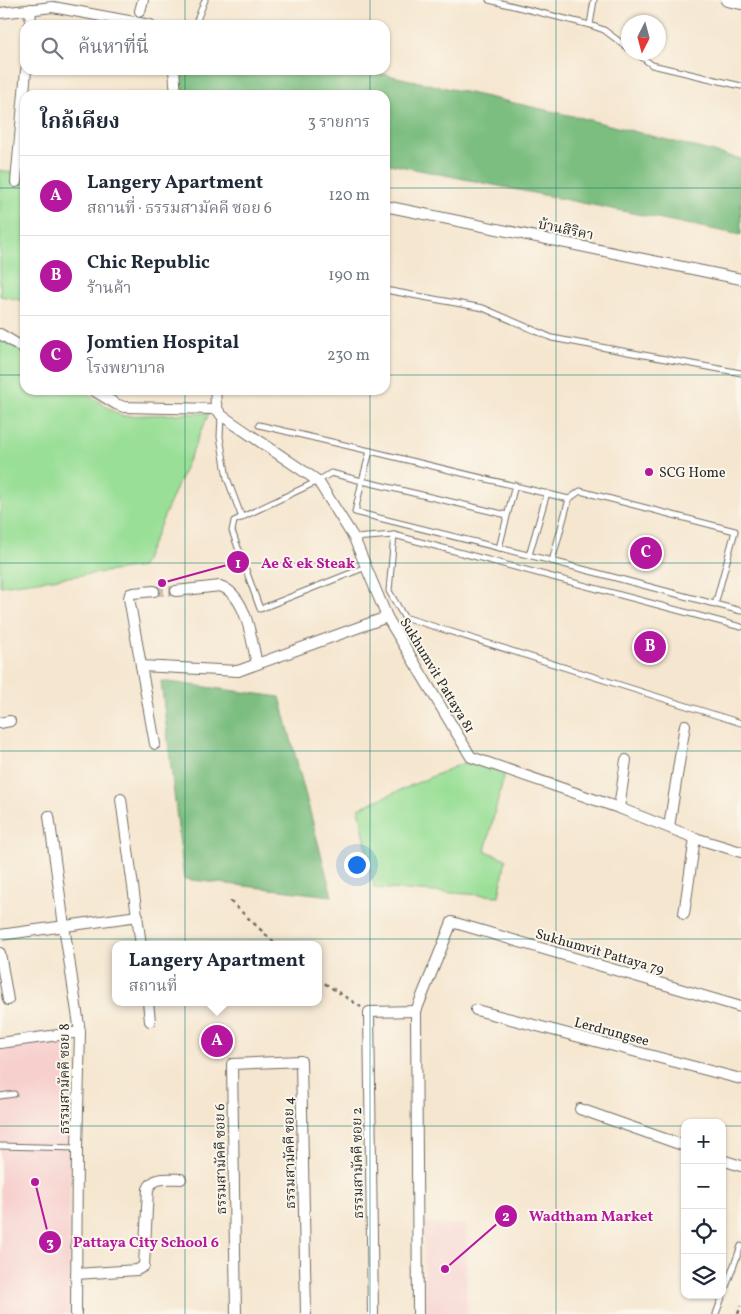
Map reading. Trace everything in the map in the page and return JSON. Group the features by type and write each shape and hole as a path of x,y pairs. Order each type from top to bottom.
{"street":[{"path":"140,11 143,0"},
{"path":"728,0 741,3"},
{"path":"0,13 53,7 123,20"},
{"path":"30,20 31,9"},
{"path":"24,90 26,75"},
{"path":"174,75 176,90"},
{"path":"16,182 20,137"},
{"name":"บ้านสิริคา","path":"390,207 741,279"},
{"path":"0,334 20,346"},
{"path":"101,395 116,404 124,406 219,412 215,402 216,395"},
{"name":"Sukhumvit Pattaya 81","path":"219,412 318,481 354,538 387,617 471,757 619,808 695,838 741,852"},
{"path":"176,591 220,586 232,592 245,614 257,664"},
{"path":"154,591 133,593 130,594 129,598 155,744"},
{"path":"141,666 238,671 387,617"},
{"path":"669,827 685,725"},
{"path":"619,808 626,760"},
{"path":"122,799 141,941"},
{"name":"ธรรมสามัคคี ซอย 8","path":"49,816 80,1032 76,1314"},
{"path":"684,914 695,838"},
{"path":"0,936 138,916"},
{"name":"Sukhumvit Pattaya 79","path":"416,1011 452,922 741,1007"},
{"path":"0,953 8,1000"},
{"path":"148,1006 150,1021"},
{"name":"Lerdrungsee","path":"476,1010 741,1079"},
{"path":"368,1012 416,1011 418,1314"},
{"name":"ธรรมสามัคคี ซอย 2","path":"368,1012 374,1314"},
{"path":"0,1043 80,1032"},
{"name":"ธรรมสามัคคี ซอย 4","path":"232,1064 301,1061 306,1314"},
{"name":"ธรรมสามัคคี ซอย 6","path":"232,1064 236,1314"},
{"path":"580,1109 681,1145"},
{"path":"726,1161 741,1166"},
{"path":"76,1274 137,1270 144,1266 148,1189 150,1183 156,1180 181,1178"}],"lane":[{"path":"197,20 205,0"},
{"path":"490,0 604,30 621,43"},
{"path":"590,26 594,0"},
{"path":"645,60 652,65 741,86"},
{"path":"390,291 482,308 552,338 741,373"},
{"path":"219,412 220,437 227,478 242,518"},
{"path":"258,425 370,450 569,499"},
{"path":"370,450 355,512 529,555 741,611"},
{"path":"366,568 260,609 232,531 234,522 331,473 507,515"},
{"path":"499,548 515,485"},
{"path":"552,561 569,499 580,491 735,531 716,605"},
{"path":"529,555 547,493"},
{"path":"394,534 389,591 404,617 741,723"},
{"path":"354,538 394,534 741,627"},
{"path":"0,1096 14,1094"},
{"path":"0,1146 77,1148"},
{"path":"716,1314 741,1246"}],"path":[{"path":"230,901 273,941"},
{"path":"322,982 368,1012"},
{"path":"738,1314 741,1306"}],"shaded area":[{"path":"70,1036 69,1314 0,1314 0,1049"},
{"path":"424,1223 466,1225 467,1314 425,1314"}],"green space":[{"path":"179,75 388,75 582,118 741,159 741,235 390,164 390,90 180,90"},
{"path":"0,170 20,174 20,300 0,296"},
{"path":"0,338 20,351 20,395 89,395 121,416 209,413 142,567 0,586"},
{"path":"161,681 280,697 332,896 184,879"},
{"path":"468,761 505,772 485,851 506,859 499,896 374,888 359,808"}],"tunnel":[{"path":"154,591 176,591"}],"place":[{"name":"SCG Home","path":"649,472"},
{"name":"Jomtien Hospital","path":"646,553"},
{"name":"Ae & ek Steak","path":"162,583"},
{"name":"Chic Republic","path":"650,647"},
{"name":"Langery Apartment","path":"217,1041"},
{"name":"Pattaya City School 6","path":"35,1182"},
{"name":"Wadtham Market","path":"445,1269"}]}
